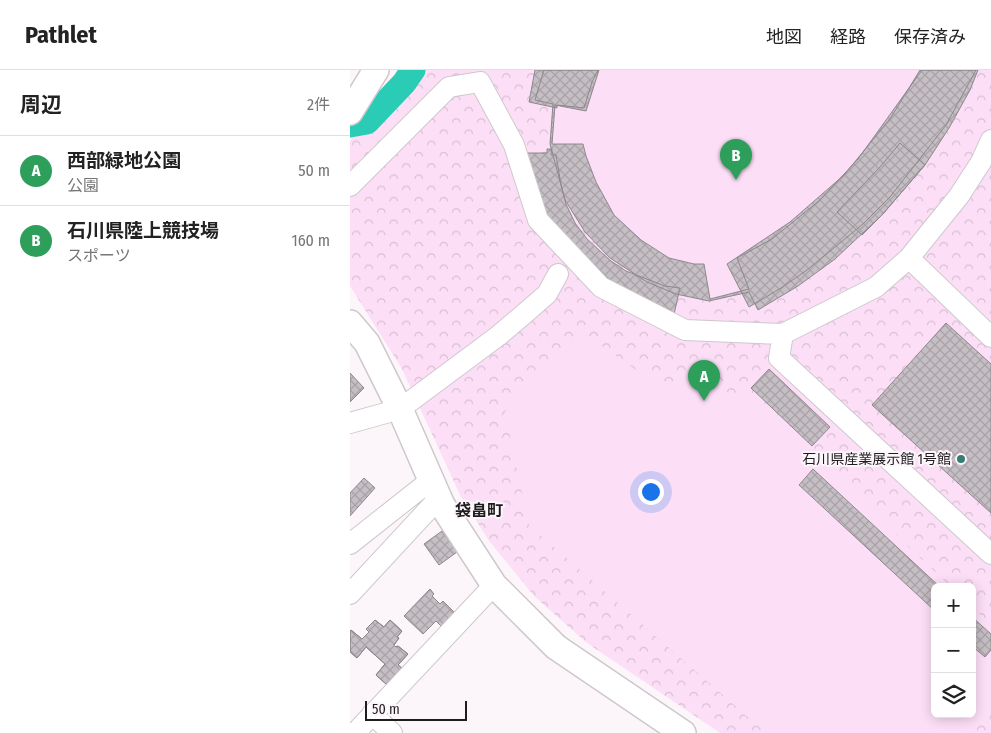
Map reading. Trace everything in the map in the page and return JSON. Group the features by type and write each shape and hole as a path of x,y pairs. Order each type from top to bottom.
{"main road":[{"path":"350,112 372,76"},
{"path":"350,323 367,342 400,409 435,489 494,585 556,647 683,733"}],"street":[{"path":"350,186 449,87 480,82 514,145 538,220 601,286 685,330 783,334 876,287 909,258 959,196 981,162 991,140"},
{"path":"909,258 991,337"},
{"path":"350,422 400,409 498,336 524,314 547,294 558,274"},
{"path":"783,334 779,358 989,548"},
{"path":"350,544 435,489"},
{"path":"350,594 435,489"},
{"path":"355,733 494,585"},
{"path":"372,714 392,733"}],"green space":[{"path":"421,70 991,70 991,733 720,733 587,643 535,597 489,541 460,495 402,369 350,286 350,141 357,134 389,116 409,91"},
{"path":"544,70 978,70 952,124 936,149 899,198 857,241 834,260 758,310 749,292 709,301 610,258 585,232 565,200 550,144 553,105"},
{"path":"579,330 653,382 747,395 947,583 931,583 931,718 976,718 976,611 991,624 991,701 966,733 766,733 529,525 505,412"}],"building":[{"path":"535,70 598,70 584,108 557,105 557,108 529,102"},
{"path":"544,70 599,70 586,111 555,105 552,144 583,144 596,182 614,215 641,240 669,258 694,264 704,264 710,299 749,289 737,258 772,239 819,201 858,159 922,70 978,70 970,90 949,128 925,165 882,215 835,259 798,286 758,310 749,292 709,301 676,294 647,282 610,258 585,232 565,200 550,144 553,104 535,100"},
{"path":"920,70 976,70 946,125 890,197 863,224 807,270 749,307 727,264 790,222 844,175 890,119"},
{"path":"900,143 925,165 862,235 837,212"},
{"path":"547,149 552,149 551,155 556,155 566,204 575,223 587,239 611,261 626,271 665,286 680,288 672,323 579,277 552,247 523,153 547,153"},
{"name":"石川県産業展示館 1号館","path":"946,323 991,364 991,513 872,405"},
{"path":"769,369 830,427 812,446 751,388"},
{"path":"350,373 364,388 350,402"},
{"path":"813,469 936,583 931,583 931,607 799,485"},
{"path":"364,478 375,488 350,516 350,493"},
{"path":"442,531 457,552 439,565 424,544"},
{"path":"430,589 434,594 432,596 440,604 443,601 455,613 442,627 436,621 423,634 404,616"},
{"path":"375,620 384,627 390,620 402,631 394,645 408,654 398,665 403,669 391,682 389,681 386,684 376,675 385,664 366,647 357,658 350,652 350,631 362,639 369,632 366,629"},
{"path":"375,620 384,627 390,620 402,631 394,645 408,654 398,665 403,669 391,682 389,681 386,684 376,675 385,664 366,647 357,658 350,652 350,631 362,639 369,632 366,629"},
{"path":"976,621 991,634 991,650 985,657 976,649"}],"waterway":[{"path":"350,125 367,122 404,83 413,70"}],"place":[{"name":"石川県陸上競技場","path":"736,180"},
{"name":"西部緑地公園","path":"704,401"},
{"name":"石川県産業展示館 1号館","path":"961,459"}],"district":[{"name":"袋畠町","path":"479,510"}]}
